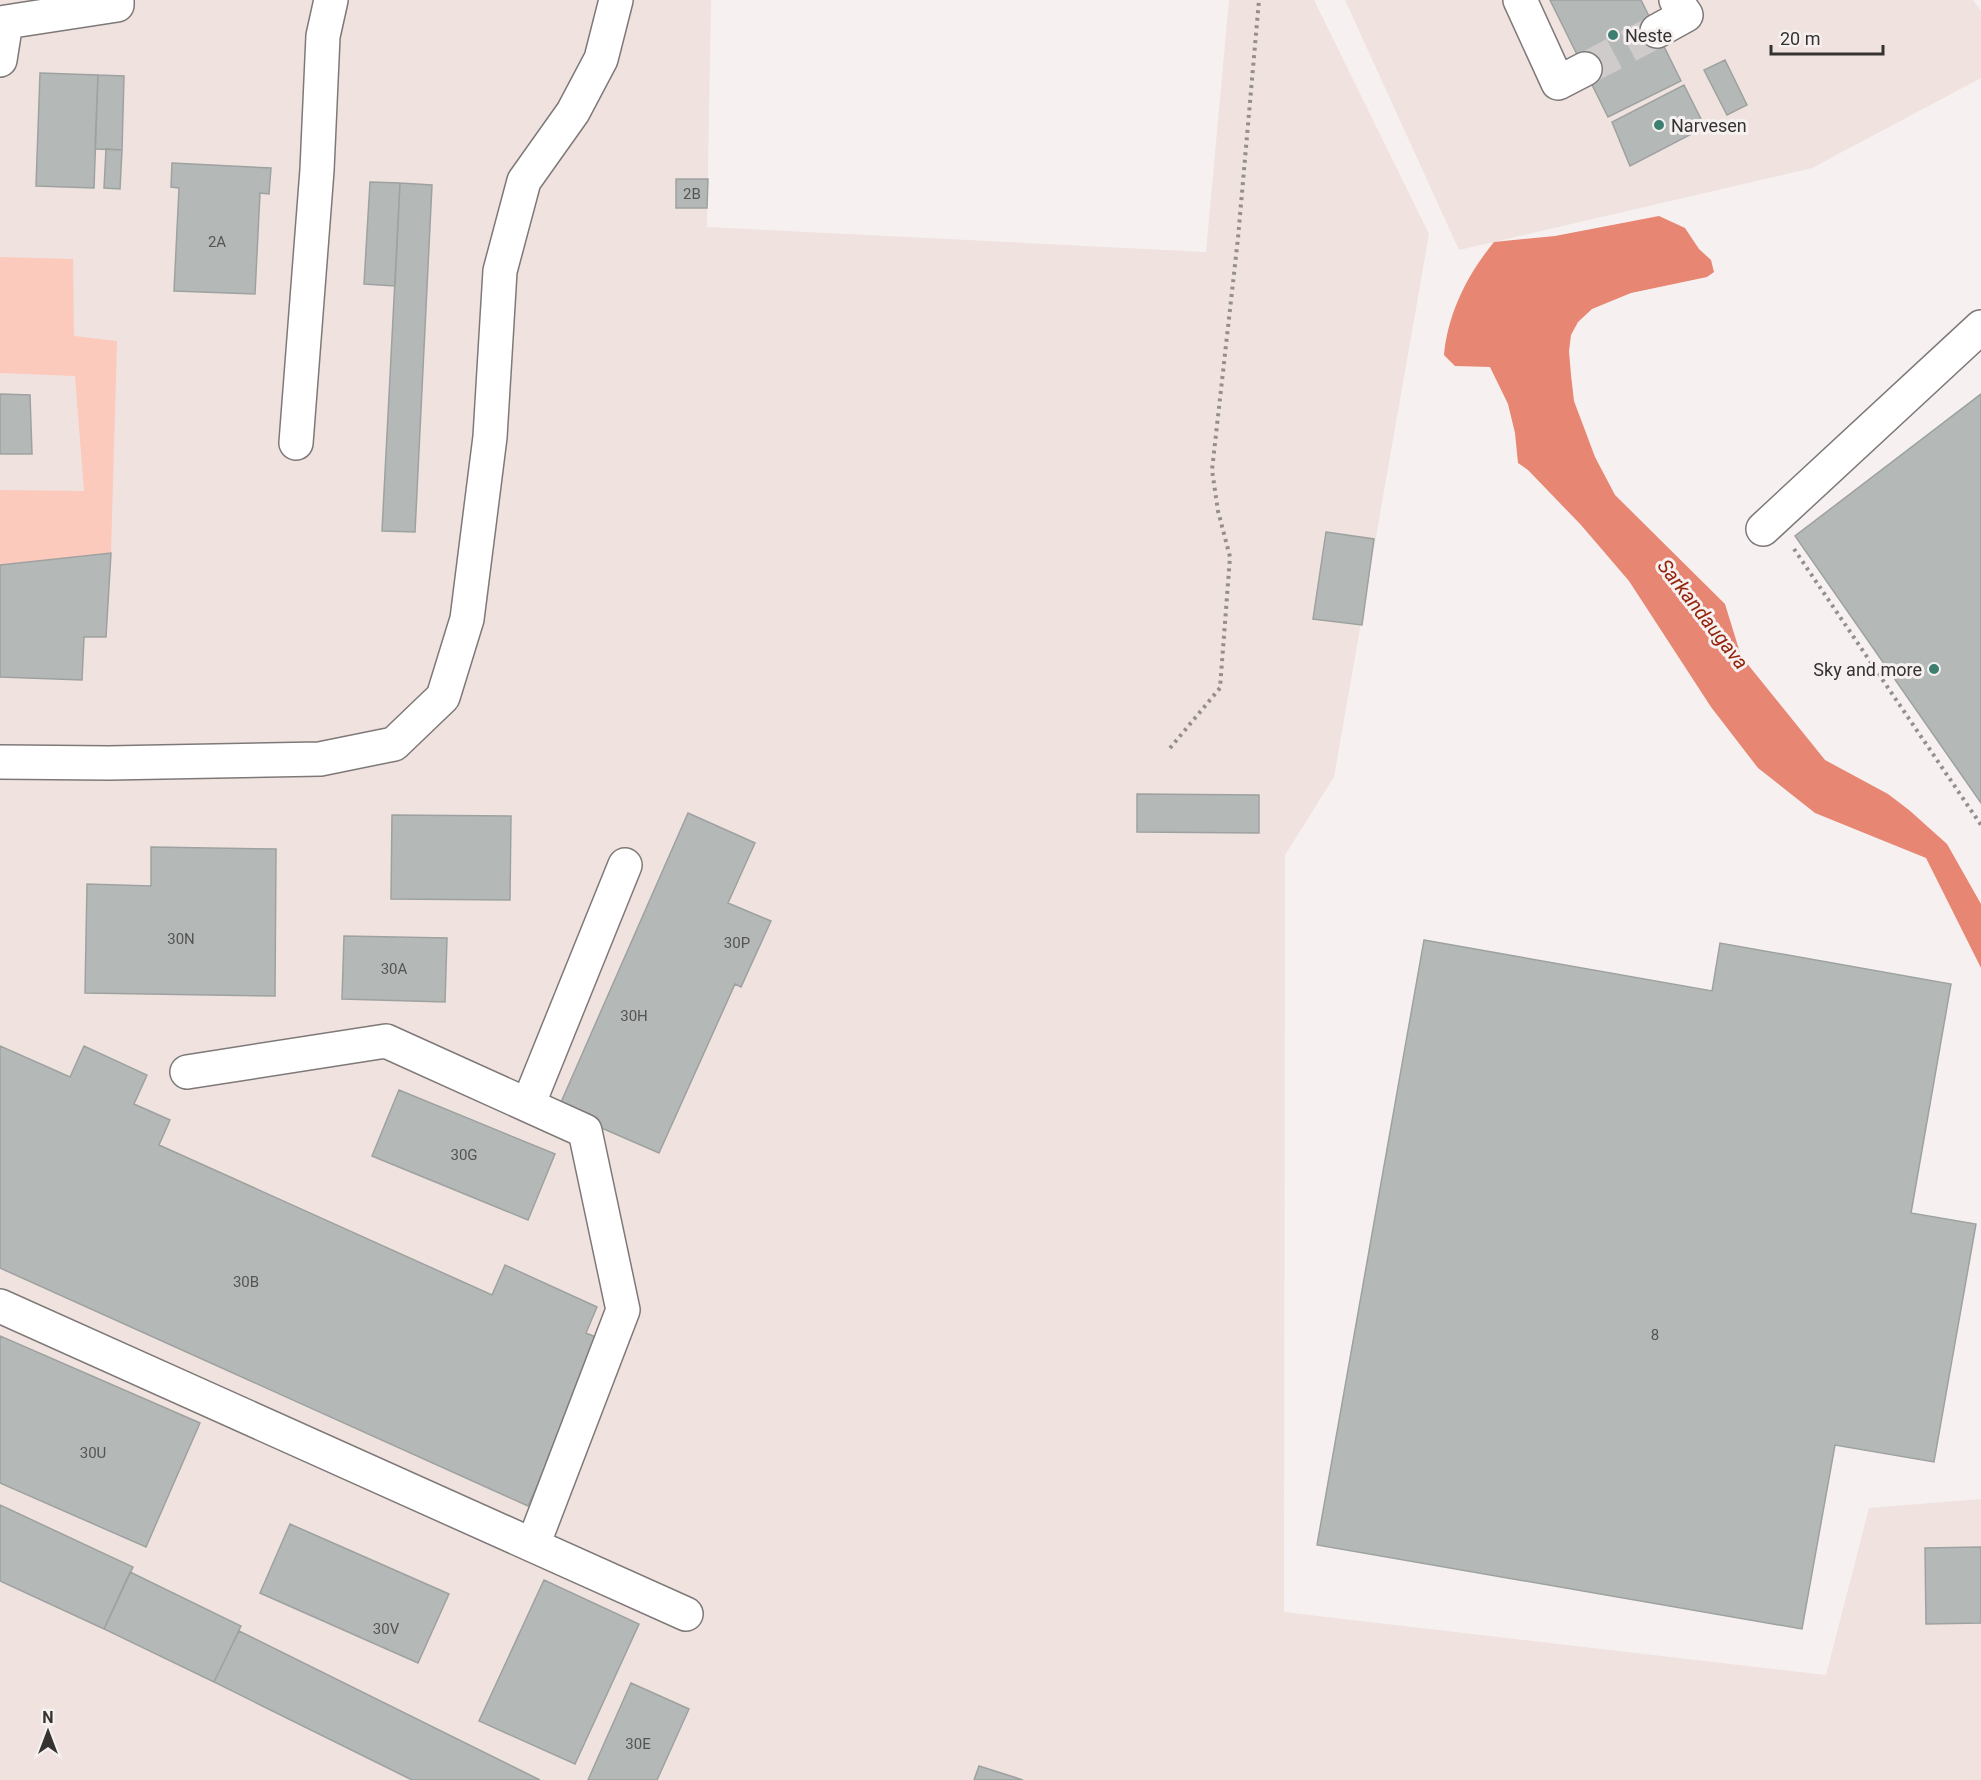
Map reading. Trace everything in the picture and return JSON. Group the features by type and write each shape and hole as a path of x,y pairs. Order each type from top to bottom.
{"lane":[{"path":"0,60 6,22 117,5 117,0"},
{"path":"296,443 318,170 323,36 331,0"},
{"path":"0,762 109,763 320,759 394,744 443,697 467,619 490,437 500,271 524,181 573,112 602,59 616,0"},
{"path":"1520,0 1558,83 1585,69"},
{"path":"1657,31 1686,15 1676,0"},
{"path":"1768,523 1981,327"},
{"path":"528,1106 625,866"},
{"path":"187,1072 386,1041 585,1131 623,1310 532,1545"},
{"path":"0,1306 686,1614"}],"path":[{"path":"1170,748 1220,688 1230,557 1218,511 1212,470 1238,238 1259,0"},
{"path":"1768,523 1981,825"}],"shaded area":[{"path":"0,0 711,0 707,227 1206,252 1229,0 1314,0 1429,234 1334,777 1285,855 1284,1612 1826,1675 1869,1508 1981,1499 1981,1780 0,1780"},
{"path":"1345,0 1973,0 1981,11 1981,78 1812,168 1459,250"},
{"path":"0,257 73,259 74,336 117,341 111,553 0,565 0,490 84,491 75,376 0,373"}],"water":[{"name":"Sarkandaugava","path":"1659,216 1685,228 1699,249 1711,260 1714,272 1707,277 1631,293 1592,309 1578,322 1571,335 1569,351 1574,401 1595,457 1615,495 1725,604 1741,656 1825,760 1888,794 1947,844 1981,904 1981,968 1926,858 1815,813 1758,768 1711,707 1629,581 1581,525 1528,470 1518,463 1515,433 1508,404 1490,367 1455,366 1444,355 1454,309 1460,295 1475,268 1494,242 1555,236"}],"building":[{"name":"Neste","path":"1550,0 1641,0 1681,81 1608,117"},
{"path":"1725,60 1747,105 1727,115 1704,70"},
{"path":"40,73 98,75 94,188 36,186"},
{"path":"98,75 124,76 122,150 95,149"},
{"name":"Narvesen","path":"1684,85 1705,127 1630,166 1612,122"},
{"path":"106,149 122,150 120,189 104,188"},
{"path":"172,163 271,168 269,194 260,193 255,294 174,291 179,188 171,187"},
{"path":"676,179 708,179 707,208 676,208"},
{"path":"370,182 400,183 395,286 364,284"},
{"path":"400,183 432,185 415,532 382,531"},
{"path":"0,394 30,395 32,454 0,454"},
{"name":"Sky and more","path":"1981,394 1981,803 1795,536"},
{"path":"1326,532 1374,539 1362,625 1313,619"},
{"path":"111,553 106,637 84,637 82,680 0,677 0,565"},
{"path":"1137,794 1259,795 1259,833 1137,832"},
{"path":"688,813 755,843 728,903 771,921 741,987 735,984 659,1153 558,1109"},
{"path":"392,815 511,816 510,900 391,899"},
{"path":"151,847 276,849 275,996 85,993 87,884 151,886"},
{"path":"344,936 447,938 445,1002 342,999"},
{"path":"1424,940 1712,991 1720,943 1951,984 1911,1213 1976,1224 1934,1462 1835,1445 1802,1629 1317,1545"},
{"path":"0,1046 70,1077 84,1046 147,1075 134,1104 170,1120 159,1145 492,1295 505,1265 597,1307 586,1333 603,1340 528,1506 0,1268"},
{"path":"399,1090 555,1154 528,1220 372,1156"},
{"path":"0,1336 200,1423 146,1547 0,1483"},
{"path":"0,1505 133,1567 104,1629 0,1581"},
{"path":"290,1524 449,1594 418,1663 260,1593"},
{"path":"1981,1547 1981,1623 1926,1624 1925,1548"},
{"path":"130,1572 241,1626 214,1682 104,1629"},
{"path":"544,1580 639,1624 575,1764 479,1721"},
{"path":"239,1631 540,1780 412,1780 214,1682"},
{"path":"631,1683 689,1709 657,1780 588,1780"},
{"path":"979,1766 1023,1780 974,1780"}],"tunnel":[{"path":"1585,69 1657,31"}],"place":[{"name":"Neste","path":"1613,35"},
{"name":"Narvesen","path":"1659,125"},
{"name":"Sky and more","path":"1934,669"}]}
